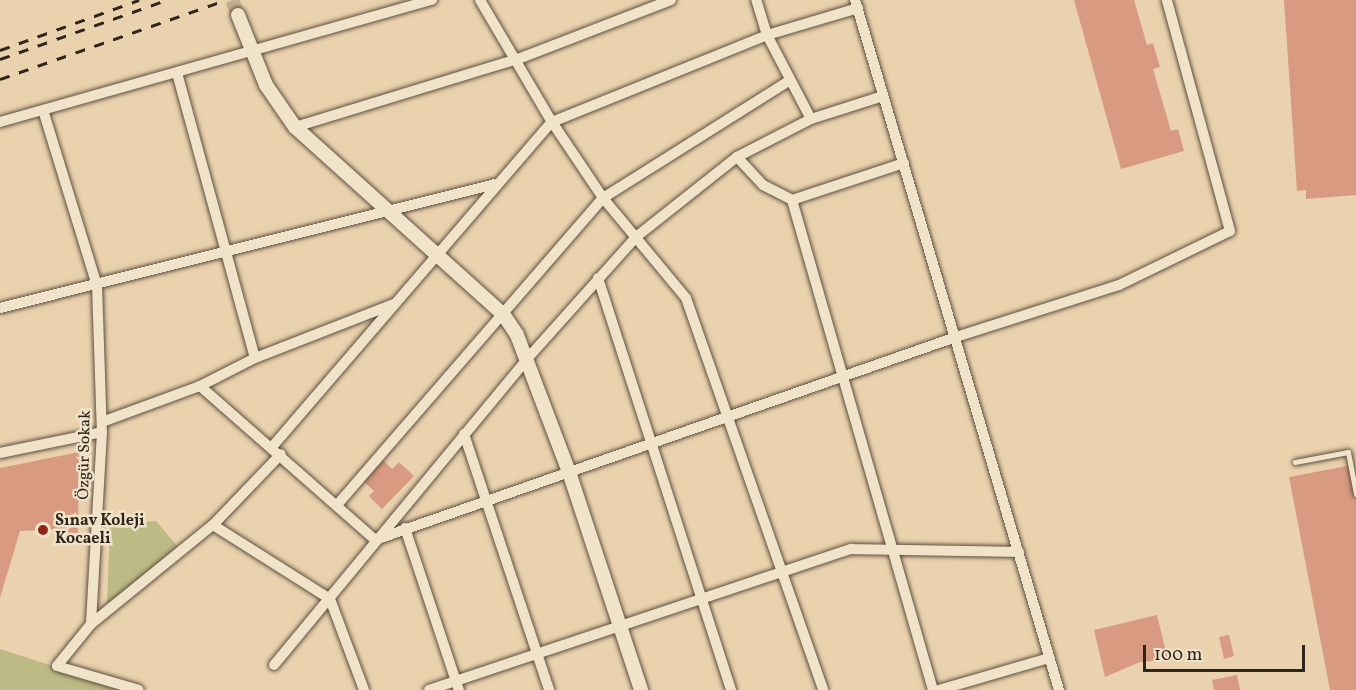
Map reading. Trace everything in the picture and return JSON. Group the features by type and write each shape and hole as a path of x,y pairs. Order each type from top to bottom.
{"street":[{"path":"0,122 432,0"},
{"path":"480,0 518,59 552,122 603,198 686,298 784,571 823,690"},
{"path":"295,127 518,59 671,0"},
{"path":"756,0 767,35 789,81 811,119"},
{"path":"375,540 484,499 568,472 649,442 730,417 956,337 1119,285 1230,231 1167,0"},
{"path":"272,447 495,184 552,122 767,35 856,4 1059,690"},
{"path":"238,15 250,51 273,97 295,127 503,314 527,359 568,472 641,690"},
{"path":"177,73 255,358"},
{"path":"337,505 603,198 789,81"},
{"path":"274,666 375,540 527,359 636,237 737,157 811,119 883,96"},
{"name":"Özgür Sokak","path":"43,110 97,285 102,427 91,624"},
{"path":"737,157 764,185 792,200 933,690"},
{"path":"792,200 904,163"},
{"path":"0,308 228,253 495,184"},
{"path":"598,278 649,442 732,690"},
{"path":"0,453 102,427 200,386 255,358 397,302"},
{"path":"200,386 281,454 375,540"},
{"path":"464,434 549,690"},
{"path":"139,690 57,666 91,624 213,525 281,454"},
{"path":"213,525 330,599 364,690"},
{"path":"405,528 458,686"},
{"path":"429,690 458,686 537,653 703,600 851,549 1019,552"},
{"path":"939,690 1049,658"}],"lane":[{"path":"1295,462 1348,452 1356,494"}],"shaded area":[{"path":"156,521 178,547 107,606 110,525"},
{"path":"0,649 25,657 126,690 0,690"}],"building":[{"path":"1074,0 1134,0 1147,45 1153,43 1160,67 1153,69 1171,131 1178,129 1184,151 1121,169"},
{"path":"1284,0 1356,0 1356,195 1306,199 1306,190 1297,191"},
{"path":"79,452 78,533 64,534 64,529 20,531 0,598 0,468"},
{"path":"383,460 392,469 399,462 414,476 382,509 369,496 374,491 363,481"},
{"path":"1352,465 1356,487 1356,690 1330,690 1289,477"},
{"path":"1157,615 1168,660 1140,662 1105,677 1094,630"},
{"path":"1229,635 1234,656 1224,659 1219,637"},
{"path":"1237,675 1240,690 1214,690 1212,680"}],"tunnel":[{"path":"232,0 238,15"}],"railway":[{"path":"0,50 139,0"},
{"path":"0,59 167,0"},
{"path":"0,79 225,0"}],"place":[{"name":"Sınav Koleji Kocaeli","path":"43,530"}]}
